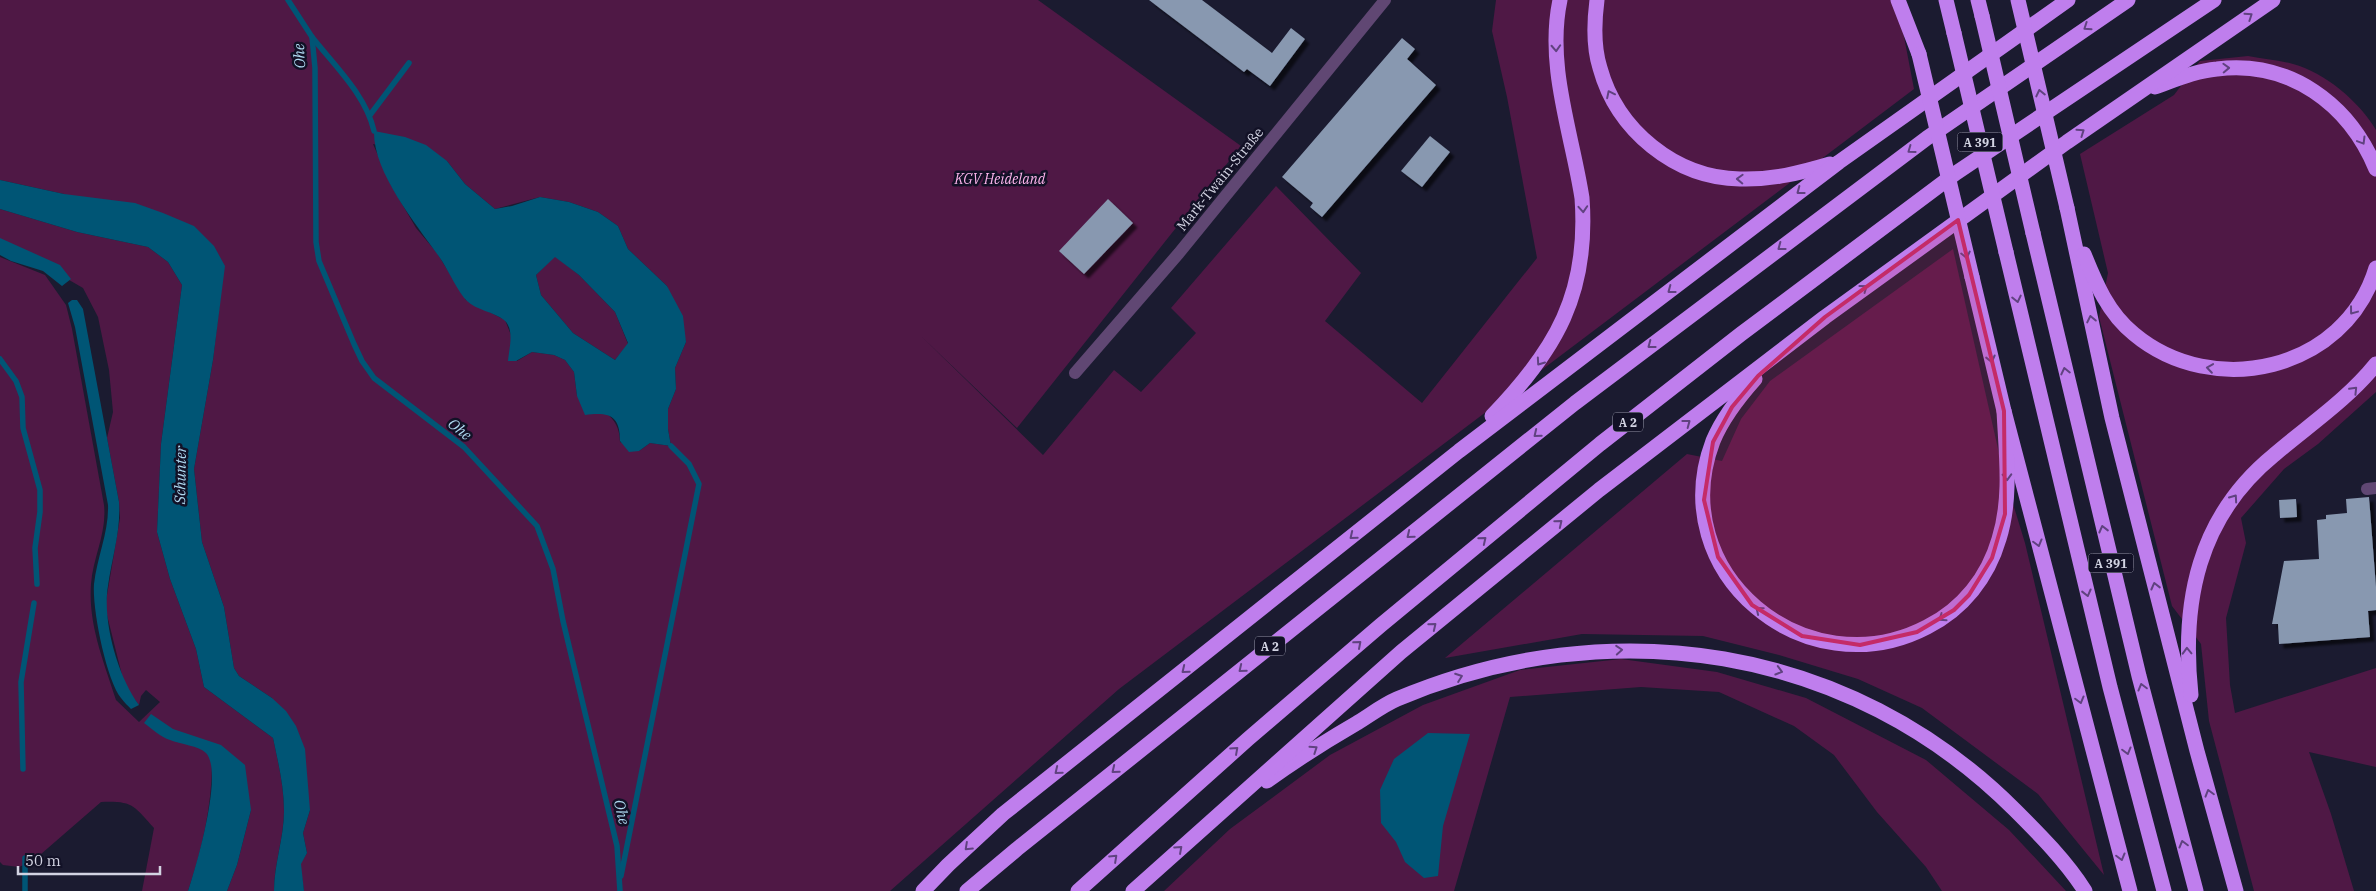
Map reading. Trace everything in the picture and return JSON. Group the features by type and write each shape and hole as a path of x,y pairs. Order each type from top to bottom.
{"highway":[{"path":"1459,451 1517,391 1546,353 1561,325 1575,288 1583,243 1584,221 1579,176 1557,62 1556,36 1560,0"},
{"path":"1597,0 1595,45 1600,68 1608,90 1619,111 1634,130 1651,146 1671,160 1692,170 1715,177 1739,180 1790,176 1839,162"},
{"path":"1898,0 1919,54"},
{"path":"1906,0 2004,411 2130,891"},
{"name":"A 391","path":"1946,0 2110,687 2164,891"},
{"name":"A 391","path":"1978,0 2139,676 2196,891"},
{"path":"2018,0 2067,208 2112,418 2197,752 2236,891"},
{"path":"923,891 948,865 1004,814 1459,451 1839,162 2068,0"},
{"name":"A 2","path":"967,891 1575,403 1927,138 2128,0"},
{"name":"A 2","path":"1078,891 1248,739 1366,637 1600,444 1741,334 1956,173 2214,0"},
{"path":"1133,891 1401,652 1598,490 1825,317 2137,93 2273,0"},
{"path":"2137,93 2198,72 2218,69 2238,68 2278,75 2315,92 2341,113 2358,134 2376,169"},
{"path":"2067,208 2096,283 2118,318 2133,333 2155,349 2186,364 2228,371 2262,368 2289,360 2308,351 2325,339 2350,315 2366,292 2376,268"},
{"path":"1825,317 1758,376 1732,407 1713,442 1704,480 1706,520 1710,539 1727,575 1752,605 1784,628 1821,642 1840,645 1879,644 1908,636 1936,622 1969,595 1992,558 2006,514 2007,486 2004,411"},
{"path":"2197,752 2188,670 2187,629 2195,580 2212,534 2224,512 2254,473 2272,456 2346,397 2376,364"},
{"path":"1199,831 1274,776 1329,739 1395,700 1471,672 1554,655 1630,649 1691,653 1748,662 1822,685 1869,706 1916,732 1954,756 1983,779 2046,842 2085,891"}],"street":[{"name":"Mark-Twain-Straße","path":"1075,373 1179,253 1385,0"}],"highlighted area":[{"path":"1958,220 2004,411 2005,514 1992,558 1969,595 1954,610 1917,632 1860,645 1802,636 1752,605 1718,557 1704,500 1713,442 1732,407 1758,376 1825,317"}],"green space":[{"name":"KGV Heideland","path":"0,0 1038,0 1241,146 1017,428 921,336 1043,455 1114,370 1141,392 1196,333 1171,308 1276,186 1361,273 1325,321 1422,403 1537,258 1507,97 1492,31 1496,0 1897,0 1914,89 1119,689 890,891 304,891 300,864 307,853 303,833 310,810 272,698 239,676 234,668 224,607 202,542 194,469 213,360 224,266 64,194 0,180","holes":["373,144 447,161 465,184 495,209 540,197 569,202 598,212 618,226 628,249 667,286 686,342 675,368 676,389 668,409 668,429 671,446 650,443 639,451 620,442 619,433 612,419 600,409 577,396 574,372 565,360 554,355 532,352 517,361 511,335 505,320 466,300 437,253 416,228 391,185"]},
{"path":"2248,56 2282,61 2317,74 2351,99 2361,109 2376,130 2376,392 2318,444 2284,469 2241,518 2246,543 2226,618 2230,685 2235,713 2376,668 2376,767 2309,752 2331,814 2354,891 2254,891 2209,721 2201,644 2172,606 2099,317 2108,273 2080,154 2174,95 2200,61"},
{"path":"0,209 77,232 148,247 168,262 182,285 161,444 157,532 170,579 196,649 204,687 273,738 284,802 274,891 227,891 237,865 251,810 212,762 212,778 205,828 198,860 188,891 142,891 154,828 136,809 120,802 101,802 33,861 19,867 3,865 0,862 0,257 45,275 66,305 104,505 104,525 91,584 94,629 116,700 139,722 160,702 146,690 141,696 139,705 128,691 123,679 105,607 120,518 119,502 107,438 113,412 109,370 98,317 83,288 0,240"},
{"path":"1953,249 2003,471 2025,543 2104,875 2038,794 1922,708 1858,679 1779,655 1703,636 1582,634 1445,658 1687,454 1722,461 1741,419 1770,381"},
{"path":"555,256 579,275 615,312 628,344 615,360 573,333 541,295 536,275"},
{"path":"1621,659 1717,672 1806,698 1926,760 2009,830 2066,891 1942,891 1926,867 1877,812 1834,755 1794,726 1719,692 1641,687 1510,697 1454,891 1164,891 1230,829 1330,755 1423,705 1520,670"}],"water":[{"path":"374,131 405,137 426,145 447,161 465,184 495,209 540,197 569,202 598,212 618,226 628,249 667,286 683,316 686,342 675,368 676,389 668,409 668,429 671,446 650,443 639,451 629,452 620,441 618,426 612,417 601,414 585,415 577,396 574,372 565,360 554,355 532,352 516,361 508,361 510,334 507,324 500,317 471,304 464,297 442,261 399,199 381,165","holes":["555,257 579,275 615,312 628,343 615,360 573,333 541,295 536,275"]},
{"name":"Schunter","path":"0,180 64,194 135,203 163,213 194,226 214,246 225,266 213,360 194,469 202,542 224,607 234,668 239,676 272,698 286,711 296,726 305,749 310,810 303,833 307,853 301,864 304,891 274,891 284,802 273,738 204,687 196,649 170,579 157,532 161,444 182,285 168,262 148,247 77,232 0,209"},
{"path":"0,238 60,265 71,279 62,286 43,271 11,261 0,255"},
{"path":"72,300 77,300 83,309 119,502 117,534 108,586 107,615 118,664 124,680 139,705 131,709 115,689 110,676 101,643 95,609 94,584 107,525 108,505 75,327 68,303"},
{"path":"151,714 173,729 221,745 245,765 251,810 237,865 227,891 188,891 207,820 212,779 211,763 203,751 167,739 144,723"},
{"path":"1428,733 1470,734 1443,826 1438,876 1424,878 1405,862 1396,842 1381,823 1380,790 1394,759"}],"building":[{"path":"1149,0 1202,0 1272,53 1291,28 1305,39 1270,86 1247,69 1244,72"},
{"path":"1402,38 1415,49 1407,59 1436,85 1322,217 1310,207 1313,203 1282,177"},
{"path":"1430,136 1450,152 1422,187 1401,171"},
{"path":"1108,199 1133,223 1084,274 1059,251"},
{"path":"2369,497 2376,587 2376,610 2368,611 2370,637 2279,644 2278,624 2272,624 2284,561 2319,559 2317,520 2326,519 2326,515 2347,513 2346,499"},
{"path":"2296,499 2297,517 2280,518 2279,500"}],"waterway":[{"name":"Ohe","path":"288,0 312,37 315,68 316,242 319,261 354,344 362,361 374,378 464,447 537,526 553,569 563,621 617,846 620,891"},
{"path":"312,37 357,93 370,118 374,131"},
{"path":"370,115 409,63"},
{"path":"0,359 16,381 22,397 23,428 40,490 40,512 35,548 37,584"},
{"path":"621,876 699,484 689,464 671,446"},
{"path":"23,769 21,682 34,603"},
{"path":"25,858 25,891"}]}
